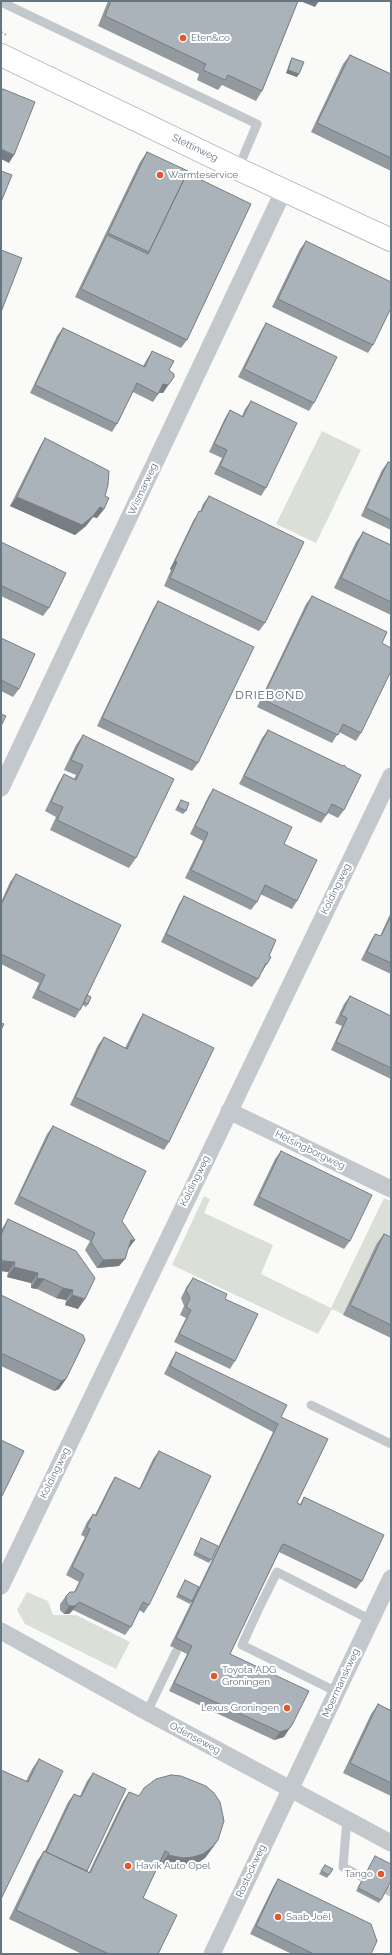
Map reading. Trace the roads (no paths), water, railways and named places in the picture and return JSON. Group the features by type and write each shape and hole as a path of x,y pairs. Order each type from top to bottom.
{"street":[{"name":"Stettinweg","path":"1,55 238,169 391,240"},
{"name":"Wismarweg","path":"1,788 284,190"},
{"name":"Koldingweg","path":"1,1586 229,1111 387,796 391,776"},
{"name":"Helsingborgweg","path":"229,1111 391,1189"},
{"name":"Moermanskweg","path":"291,1788 391,1578"},
{"name":"Odenseweg","path":"1,1631 147,1712 391,1842"},
{"name":"Rostockweg","path":"212,1954 291,1788"}],"lane":[{"path":"1,2 257,124 238,169"},
{"path":"311,1405 391,1444"},
{"path":"337,1692 242,1645 250,1626 277,1572 371,1620"},
{"path":"147,1712 176,1652"},
{"path":"347,1819 344,1867 391,1892"}],"place":[{"name":"Eten&co","path":"183,38"},
{"name":"Warmteservice","path":"160,175"},
{"name":"Toyota ADG Groningen","path":"214,1676"},
{"name":"Lexus Groningen","path":"287,1708"},
{"name":"Havik Auto Opel","path":"128,1866"},
{"name":"Tango","path":"381,1874"},
{"name":"Saab Joël","path":"278,1917"}],"district":[{"name":"DRIEBOND","path":"270,695"}]}
